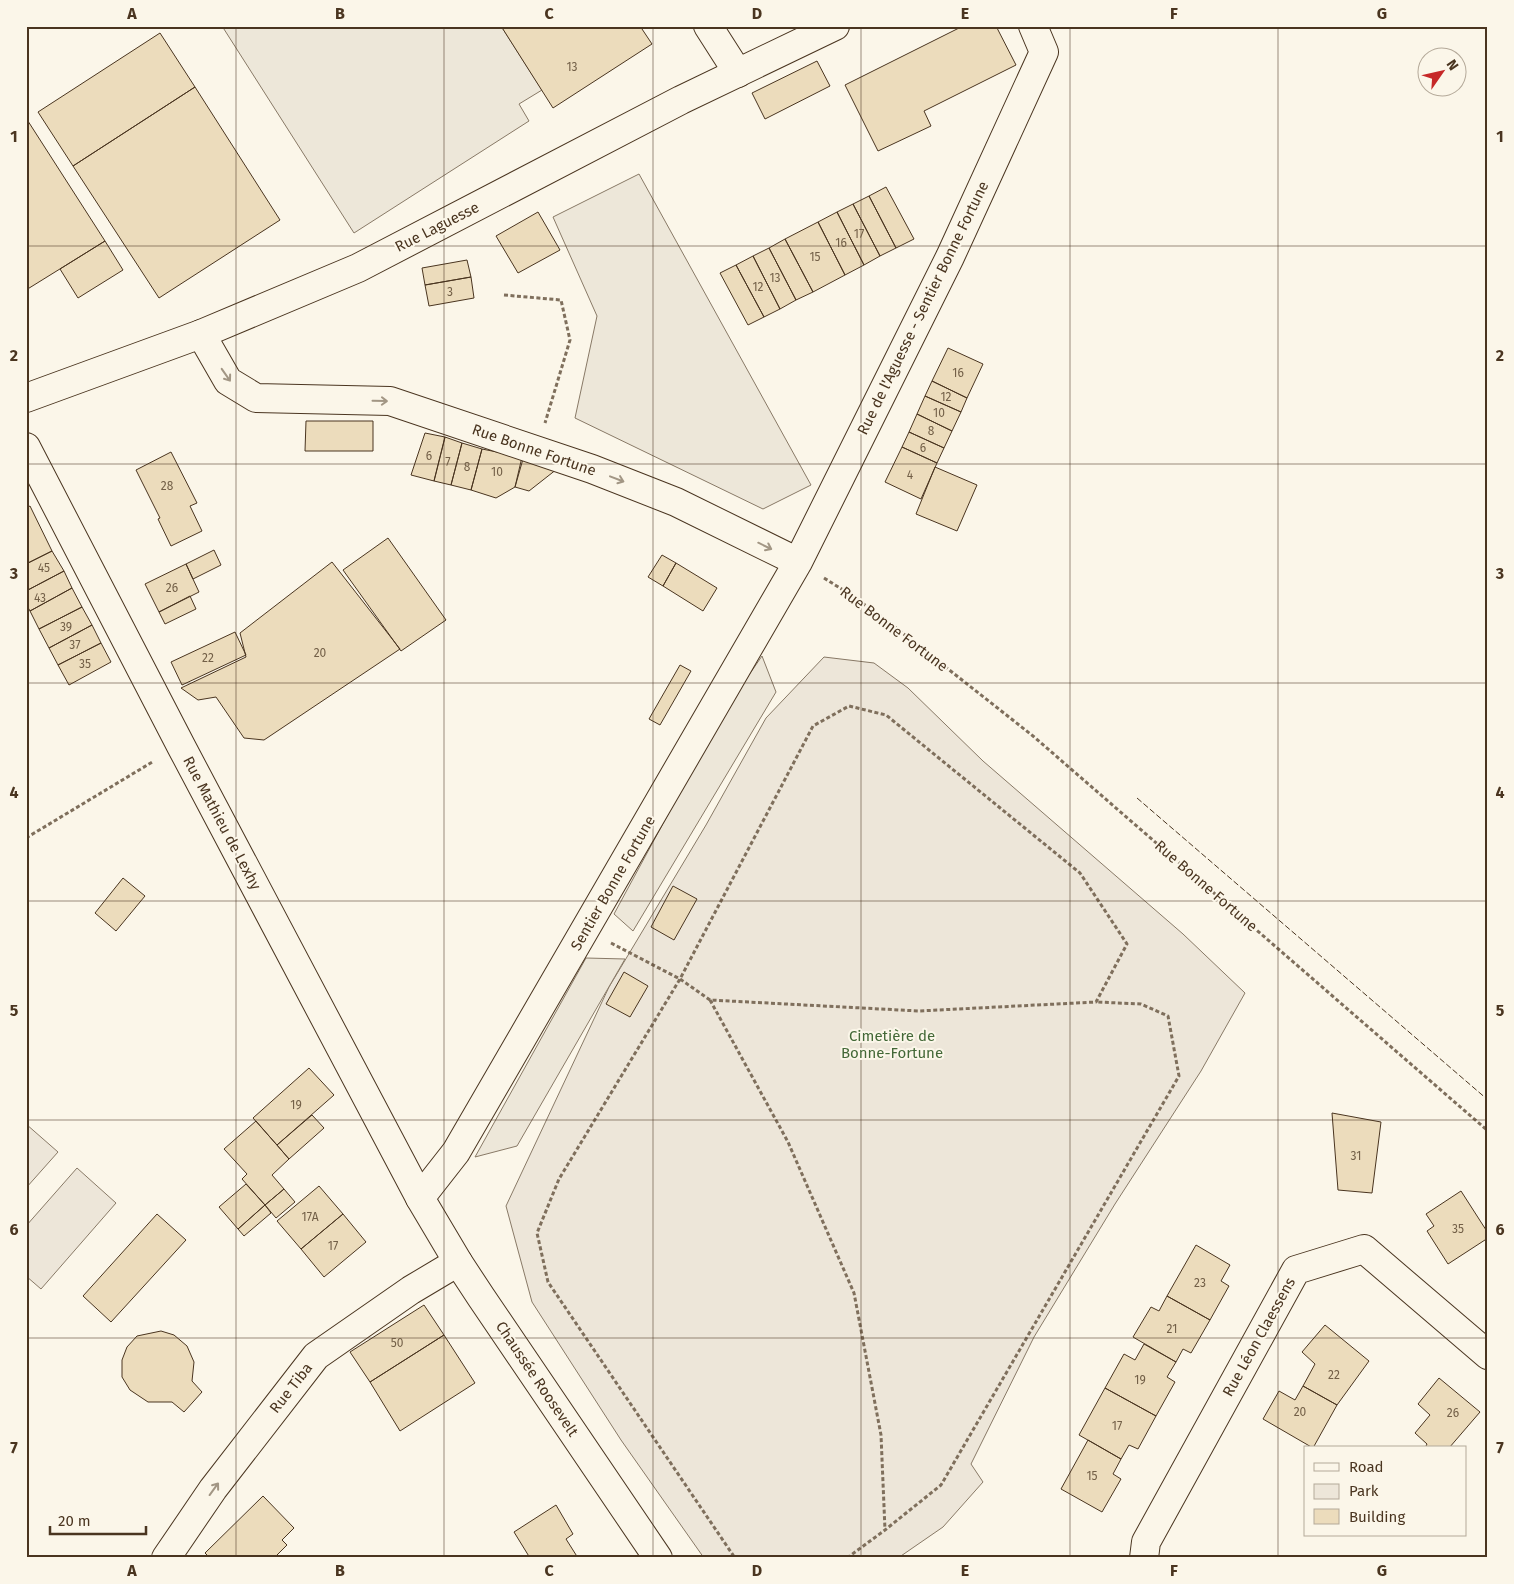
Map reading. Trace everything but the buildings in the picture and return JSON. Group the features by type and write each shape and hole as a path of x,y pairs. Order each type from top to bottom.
{"street":[{"path":"708,26 738,73"},
{"name":"Rue Laguesse","path":"26,398 201,334 358,268 681,100 835,26"},
{"name":"Rue de l'Aguesse - Sentier Bonne Fortune","path":"798,562 950,258 1044,52 1033,26"},
{"name":"Rue Bonne Fortune","path":"201,334 228,381 256,398 390,401 592,469 676,502 798,562"},
{"name":"Rue Mathieu de Lexhy","path":"26,447 181,746 420,1198"},
{"name":"Sentier Bonne Fortune","path":"420,1198 456,1152 798,562"},
{"name":"Chaussée Roosevelt","path":"420,1198 458,1262 658,1558"},
{"name":"Rue Léon Claessens","path":"1144,1558 1146,1542 1296,1270 1364,1249 1488,1355"},
{"name":"Rue Tiba","path":"166,1558 213,1489 316,1356 412,1290 458,1262"}],"path":[{"path":"504,295 561,300 570,340 537,451"},
{"name":"Rue Bonne Fortune","path":"798,562 851,595 886,620 1033,736 1488,1131"},
{"path":"735,1558 548,1282 537,1233 559,1179 680,979 813,726 849,706 886,715 1080,873 1127,944 1096,1002"},
{"path":"26,838 181,746"},
{"path":"586,930 680,979 710,1000 788,1142 854,1293 881,1435 885,1530"},
{"path":"710,1000 919,1011 1096,1002 1141,1004 1168,1016 1179,1076 941,1484 885,1530 847,1558"}],"green space":[{"name":"Cimetière de Bonne-Fortune","path":"824,657 874,663 908,688 983,761 1183,934 1245,993 1201,1071 1115,1204 1034,1337 971,1464 983,1482 943,1527 898,1558 704,1558 621,1440 532,1302 506,1206 609,987 706,825 766,718"},
{"path":"26,1124 58,1152 26,1188"},
{"path":"77,1168 116,1203 41,1289 26,1276 26,1226"}],"shaded area":[{"path":"222,26 501,26 542,90 519,104 529,121 354,233"},
{"path":"639,174 811,485 763,509 575,418 597,316 553,217"},
{"path":"762,656 776,692 633,931 614,914 724,711"},
{"path":"586,958 625,959 517,1146 475,1157"}],"fence":[{"path":"1137,798 1488,1100"}]}
